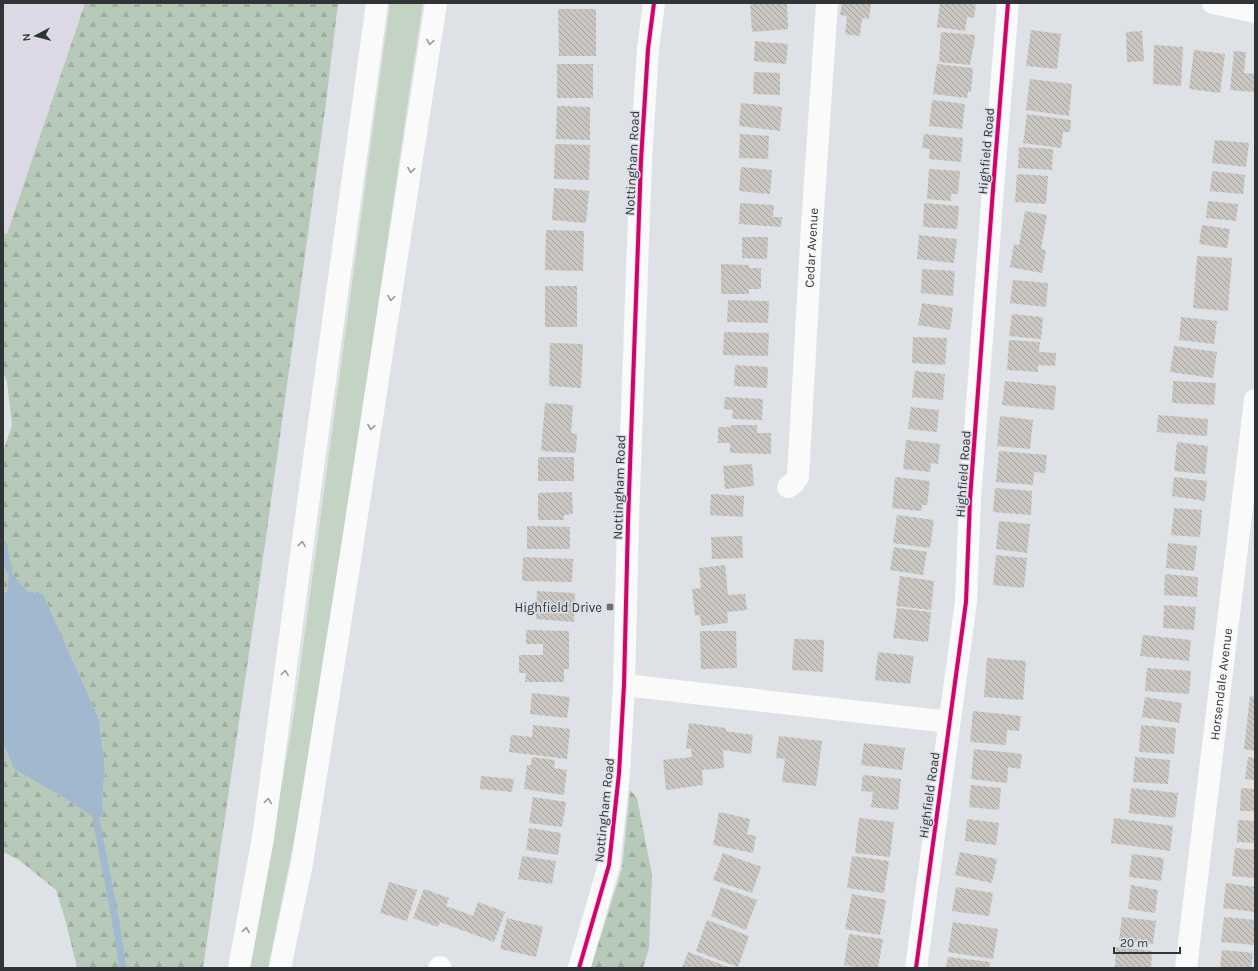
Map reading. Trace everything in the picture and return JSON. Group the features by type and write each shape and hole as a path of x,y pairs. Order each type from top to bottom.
{"main road":[{"path":"239,968 263,838 377,3"},
{"path":"280,968 303,855 436,3"},
{"name":"Nottingham Road","path":"579,968 608,865 619,772 624,685 640,176 648,49 654,3"},
{"name":"Cedar Avenue","path":"788,487 794,483 798,477 812,226 827,3"},
{"name":"Highfield Road","path":"916,968 966,602 970,499 992,192 1008,3"},
{"path":"1213,3 1255,12"},
{"name":"Horsendale Avenue","path":"1186,968 1255,400"},
{"path":"624,685 949,722"}],"shaded area":[{"path":"3,3 85,3 7,235 3,233"}],"green space":[{"path":"85,3 338,3 325,110 267,530 203,968 77,968 66,922 56,890 19,860 3,852 3,743 14,769 96,818 104,814 102,801 105,768 99,719 43,594 27,591 9,571 7,592 3,593 3,451 12,426 7,381 3,373 3,233 7,234"},
{"path":"390,3 423,3 347,520 300,810 268,968 250,968 294,714"},
{"path":"630,790 637,798 652,875 649,948 643,968 591,968 622,868"}],"water":[{"path":"9,570 27,591 43,594 99,719 105,768 102,801 104,814 96,819 69,801 14,769 3,743 3,593 7,592"}],"building":[{"path":"750,3 787,3 788,29 752,32"},
{"path":"842,3 871,3 869,19 862,18 860,36 845,34 847,16 840,15"},
{"path":"940,3 976,3 974,18 967,17 965,31 937,27"},
{"path":"558,9 596,9 596,56 559,56"},
{"path":"1031,30 1061,34 1057,69 1026,66"},
{"path":"1142,31 1144,61 1127,62 1126,32"},
{"path":"941,32 975,35 970,65 939,62"},
{"path":"755,41 788,44 786,64 754,61"},
{"path":"1154,45 1183,47 1181,86 1153,84"},
{"path":"1194,50 1225,54 1220,93 1189,89"},
{"path":"1234,51 1246,52 1244,73 1255,74 1255,92 1230,90"},
{"path":"557,64 593,64 593,98 557,98"},
{"path":"937,64 973,68 971,92 968,92 967,98 933,94"},
{"path":"754,72 780,73 780,95 753,94"},
{"path":"1030,79 1072,84 1069,116 1026,110"},
{"path":"932,100 965,104 962,129 929,126"},
{"path":"741,103 782,107 780,131 739,126"},
{"path":"557,106 590,107 590,140 556,139"},
{"path":"1027,114 1071,120 1070,132 1063,132 1061,148 1023,143"},
{"path":"740,134 769,136 768,159 739,158"},
{"path":"924,134 963,138 961,162 929,159 930,149 922,148"},
{"path":"1215,140 1249,143 1246,167 1212,163"},
{"path":"555,144 590,145 589,180 554,179"},
{"path":"1019,147 1053,149 1052,170 1018,168"},
{"path":"741,167 772,170 770,194 739,191"},
{"path":"929,169 960,171 958,194 951,194 951,201 927,199"},
{"path":"1212,171 1245,175 1243,194 1210,191"},
{"path":"1017,174 1048,176 1046,204 1015,202"},
{"path":"554,188 589,191 586,223 552,220"},
{"path":"1208,201 1238,204 1236,221 1206,218"},
{"path":"740,203 774,205 773,217 782,217 781,227 739,224"},
{"path":"924,203 959,206 957,229 923,227"},
{"path":"1025,211 1047,215 1041,249 1046,250 1042,273 1010,267 1014,244 1019,245"},
{"path":"1202,225 1230,229 1227,248 1199,244"},
{"path":"546,230 584,231 583,271 545,270"},
{"path":"919,235 957,239 954,263 917,259"},
{"path":"742,237 768,237 767,259 742,258"},
{"path":"1197,256 1232,258 1228,311 1193,308"},
{"path":"721,264 749,265 749,268 761,268 761,289 749,289 749,294 721,294"},
{"path":"922,269 955,271 953,296 921,293"},
{"path":"1013,280 1048,283 1046,307 1010,303"},
{"path":"545,286 577,286 577,327 545,327"},
{"path":"728,300 769,301 768,323 727,322"},
{"path":"922,303 953,308 950,330 918,325"},
{"path":"1012,314 1043,317 1041,339 1009,336"},
{"path":"1181,317 1217,321 1214,344 1179,340"},
{"path":"724,332 769,333 768,356 723,355"},
{"path":"913,337 947,338 945,365 912,363"},
{"path":"1009,340 1040,342 1039,352 1056,353 1055,366 1038,365 1038,372 1007,370"},
{"path":"550,343 583,344 581,388 549,386"},
{"path":"1174,346 1217,352 1213,378 1170,372"},
{"path":"735,365 768,367 767,388 734,386"},
{"path":"915,371 945,374 943,400 912,397"},
{"path":"1005,381 1056,386 1054,410 1002,405"},
{"path":"1173,381 1216,383 1214,405 1172,403"},
{"path":"725,397 763,399 762,420 732,419 733,410 724,409"},
{"path":"545,403 573,405 571,433 577,434 576,453 541,451"},
{"path":"911,407 939,410 937,432 908,429"},
{"path":"1158,415 1208,419 1207,436 1157,432"},
{"path":"1000,416 1033,420 1030,449 997,446"},
{"path":"731,425 757,425 757,433 771,433 771,454 730,453 730,443 718,443 718,427 731,427"},
{"path":"906,440 940,444 938,464 931,463 930,472 903,469"},
{"path":"1177,442 1208,446 1205,474 1174,471"},
{"path":"999,451 1047,455 1045,473 1034,472 1033,485 996,482"},
{"path":"538,457 574,457 574,481 538,481"},
{"path":"752,464 754,486 725,489 723,466"},
{"path":"895,477 930,481 927,505 922,505 921,511 892,508"},
{"path":"1174,477 1207,481 1205,501 1172,496"},
{"path":"995,488 1032,491 1031,515 993,512"},
{"path":"572,492 573,514 564,515 564,520 538,520 538,493"},
{"path":"711,494 744,496 743,517 710,515"},
{"path":"1174,508 1202,510 1200,537 1171,535"},
{"path":"897,515 934,520 930,548 893,543"},
{"path":"999,521 1030,524 1027,553 996,549"},
{"path":"527,526 570,527 570,549 527,549"},
{"path":"742,536 743,558 712,559 711,537"},
{"path":"1168,543 1197,546 1194,571 1166,568"},
{"path":"894,547 927,552 923,575 890,570"},
{"path":"996,555 1027,558 1024,588 993,585"},
{"path":"523,557 573,559 572,582 522,581"},
{"path":"725,565 728,595 745,594 747,610 727,612 728,623 701,626 700,615 695,616 692,589 701,588 699,568"},
{"path":"1165,574 1198,577 1197,597 1164,595"},
{"path":"900,576 934,581 931,610 896,606"},
{"path":"537,591 575,593 574,622 536,619"},
{"path":"1164,605 1196,607 1194,630 1163,628"},
{"path":"897,608 931,612 928,642 893,638"},
{"path":"526,630 569,631 569,669 564,669 564,682 525,682 526,673 519,673 519,655 543,655 543,644 526,644"},
{"path":"700,631 736,631 737,668 701,669"},
{"path":"1143,635 1191,640 1189,661 1140,656"},
{"path":"794,639 824,640 823,672 792,670"},
{"path":"878,652 914,656 910,684 875,680"},
{"path":"987,658 1026,661 1023,700 984,697"},
{"path":"1147,668 1191,671 1189,694 1145,691"},
{"path":"532,693 570,697 567,718 530,714"},
{"path":"1250,696 1255,697 1255,751 1244,749"},
{"path":"1145,697 1182,703 1179,723 1142,717"},
{"path":"973,711 1021,716 1019,731 1007,730 1006,745 970,742"},
{"path":"689,723 726,728 725,731 753,735 751,754 723,750 724,768 702,770 703,785 666,790 663,760 692,757 691,749 686,748"},
{"path":"533,725 570,729 567,759 509,752 511,735 532,737"},
{"path":"1141,725 1176,728 1174,754 1139,752"},
{"path":"779,736 822,741 816,786 782,782 785,759 776,758"},
{"path":"864,743 905,748 902,770 861,765"},
{"path":"974,749 1022,754 1020,769 1008,767 1007,783 971,779"},
{"path":"532,757 555,760 554,768 567,770 564,795 524,789 527,765 531,765"},
{"path":"1135,757 1170,760 1168,784 1133,782"},
{"path":"1248,757 1255,758 1255,780 1245,779"},
{"path":"863,775 901,779 898,810 871,807 873,792 861,791"},
{"path":"481,776 514,779 512,792 480,789"},
{"path":"971,785 1001,788 999,810 969,807"},
{"path":"1131,788 1178,793 1175,818 1129,813"},
{"path":"1241,788 1255,789 1255,811 1240,811"},
{"path":"533,797 566,802 562,827 529,823"},
{"path":"719,812 750,819 747,834 756,836 753,853 713,845"},
{"path":"859,818 894,822 890,857 855,853"},
{"path":"1114,818 1173,826 1170,851 1111,843"},
{"path":"967,819 999,823 996,845 965,841"},
{"path":"1238,820 1255,821 1255,843 1237,842"},
{"path":"529,828 561,833 558,855 526,850"},
{"path":"1235,848 1255,850 1255,878 1232,876"},
{"path":"960,852 997,859 992,883 955,875"},
{"path":"723,853 761,867 752,893 713,880"},
{"path":"1132,854 1164,858 1161,881 1129,877"},
{"path":"522,856 556,861 552,884 518,879"},
{"path":"852,856 889,861 884,893 847,888"},
{"path":"389,882 417,890 407,921 380,913"},
{"path":"1226,883 1255,887 1255,912 1223,908"},
{"path":"1131,885 1158,890 1155,913 1128,909"},
{"path":"721,887 757,900 746,930 711,916"},
{"path":"956,887 993,893 989,916 952,911"},
{"path":"424,889 449,898 446,906 473,916 478,902 505,912 494,942 440,922 438,927 413,918"},
{"path":"852,894 886,900 880,935 845,929"},
{"path":"1122,917 1156,921 1153,944 1119,940"},
{"path":"1224,917 1255,920 1254,945 1221,942"},
{"path":"507,918 543,927 536,957 500,949"},
{"path":"707,920 749,936 738,967 696,951"},
{"path":"953,922 998,929 993,959 948,952"},
{"path":"849,934 883,939 878,968 861,968 844,965"},
{"path":"1116,947 1152,951 1151,968 1115,968"},
{"path":"1222,950 1253,953 1251,968 1220,968"},
{"path":"688,952 731,968 682,968"},
{"path":"948,957 990,962 989,968 946,968"}],"waterway":[{"path":"3,545 9,570"},
{"path":"96,819 123,968"}],"cycle path":[{"path":"579,968 609,865 619,773 624,685 628,522 641,160 648,49 654,3"},
{"path":"916,968 966,602 970,499 1008,3"}],"place":[{"name":"Highfield Drive","path":"610,607"}]}
